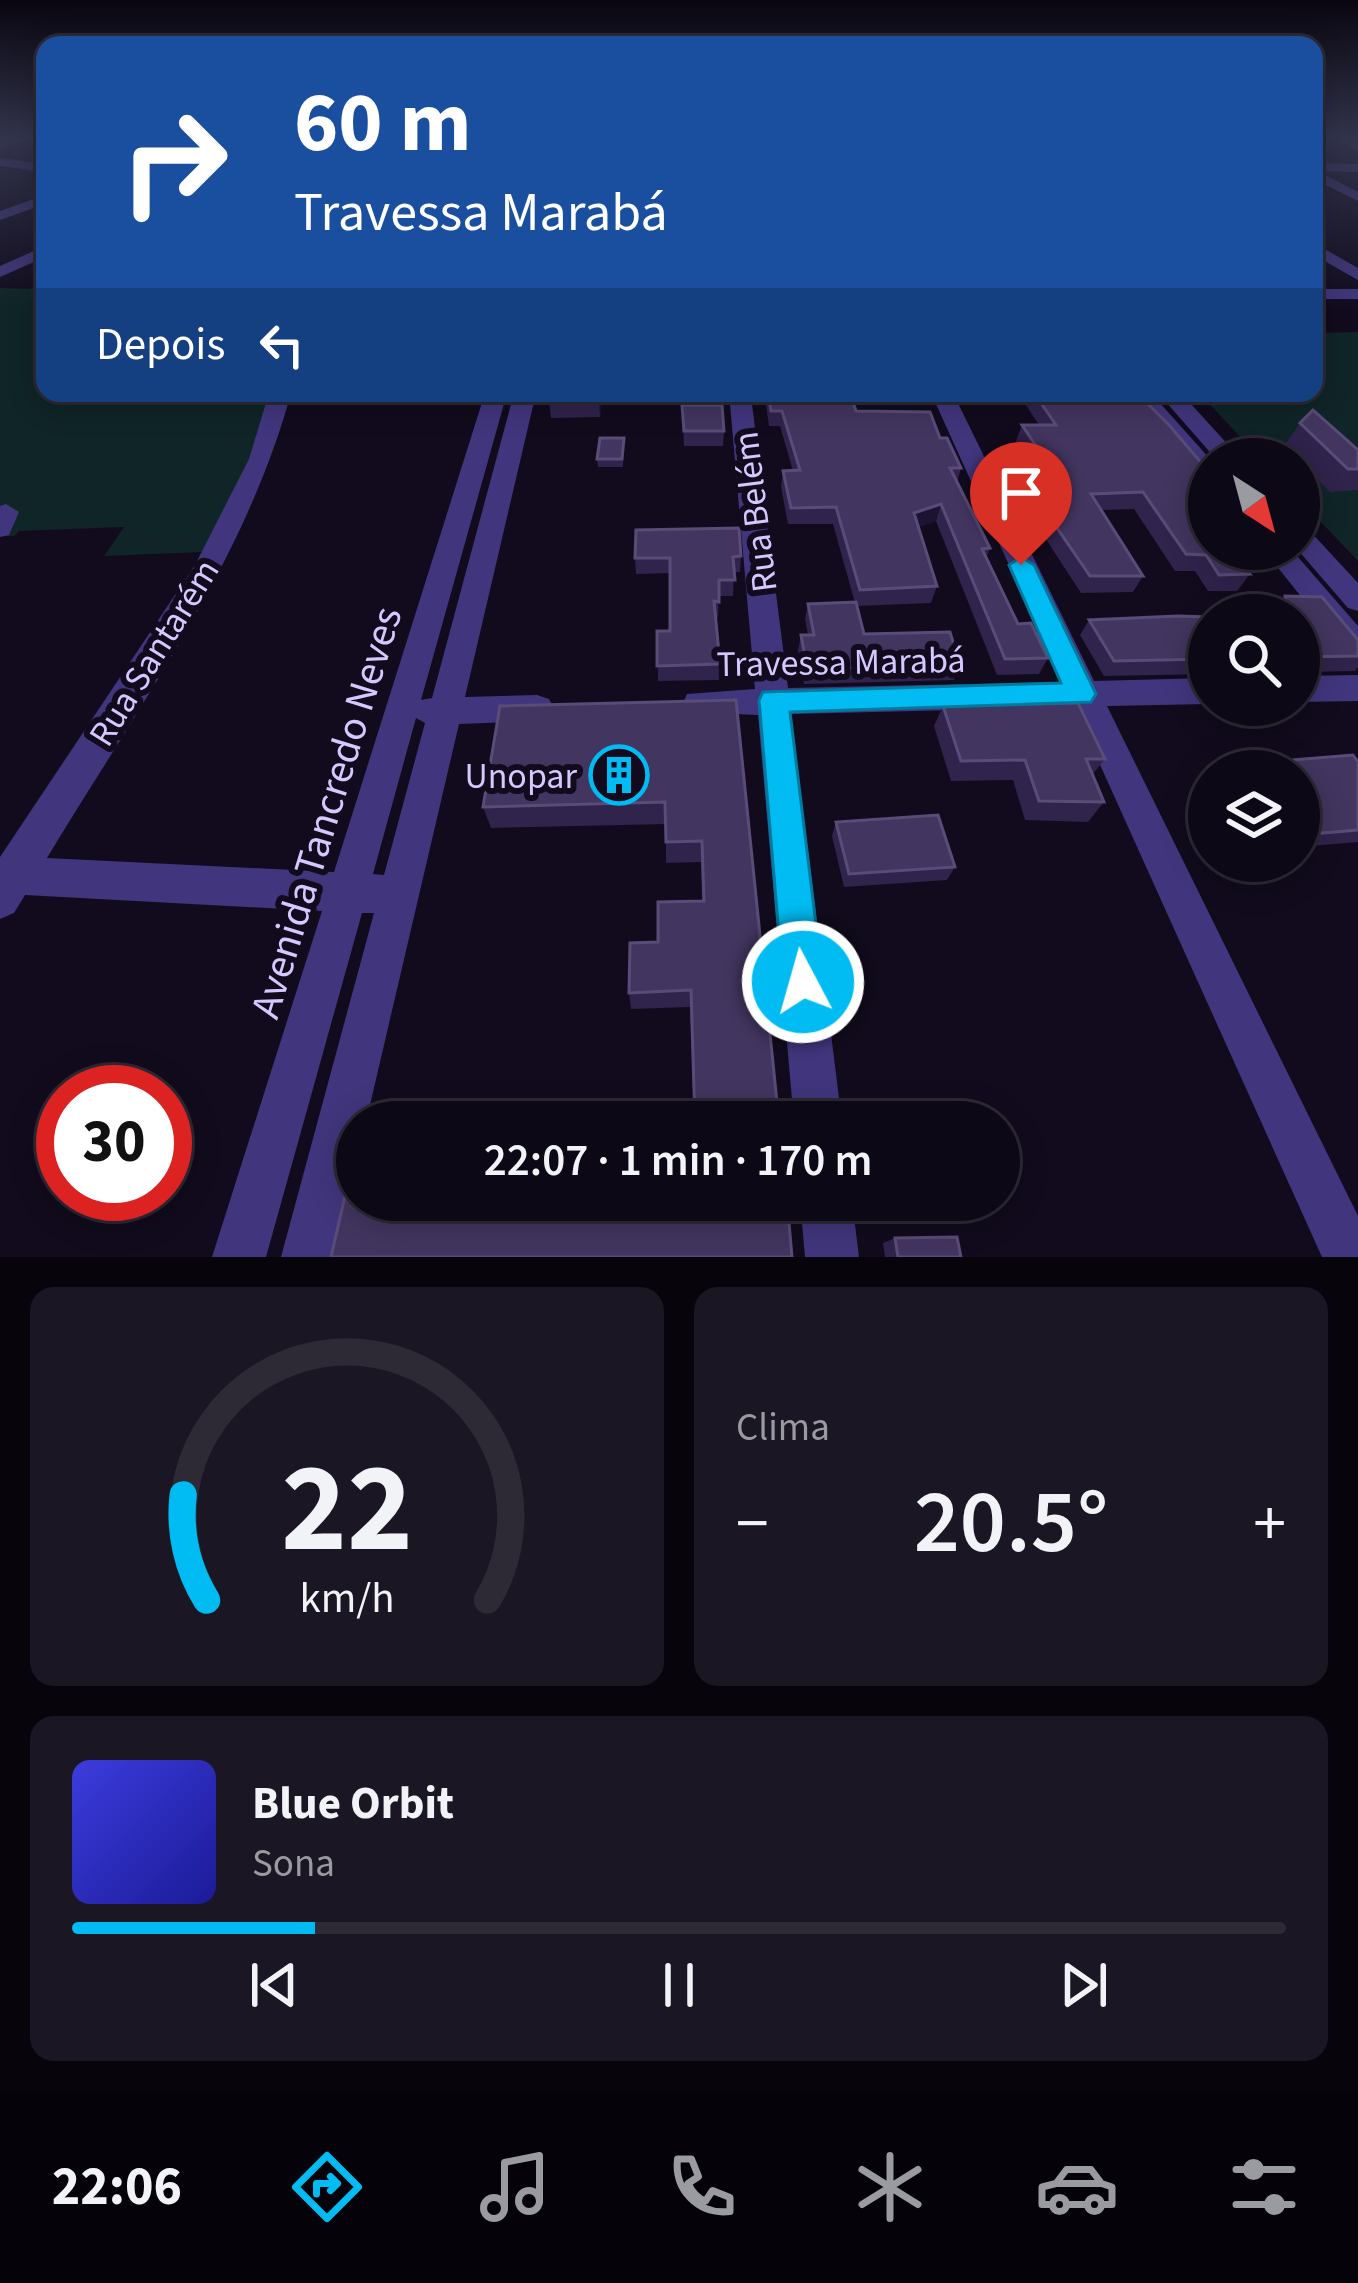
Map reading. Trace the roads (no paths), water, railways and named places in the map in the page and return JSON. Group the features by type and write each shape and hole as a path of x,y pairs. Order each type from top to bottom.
{"street":[{"path":"0,216 36,202"},
{"path":"1323,254 1358,275"},
{"path":"0,272 36,255"},
{"path":"1323,294 1358,294"},
{"name":"Rua Santarém","path":"5,883 208,567 261,459 277,402"},
{"name":"Avenida Tancredo Neves","path":"239,1257 493,402"},
{"path":"308,1257 523,402"},
{"path":"946,402 1350,1257"},
{"path":"1147,402 1188,448"},
{"path":"1177,402 1210,438"},
{"name":"Rua Belém","path":"741,404 816,1101"},
{"path":"1320,558 1358,601"},
{"path":"1294,570 1358,646"},
{"path":"1320,689 1358,688"},
{"name":"Travessa Marabá","path":"657,704 1188,692"},
{"path":"402,712 563,707"},
{"path":"5,883 398,895"},
{"path":"828,1221 832,1257"}],"place":[{"name":"Unopar","path":"619,775"}]}
